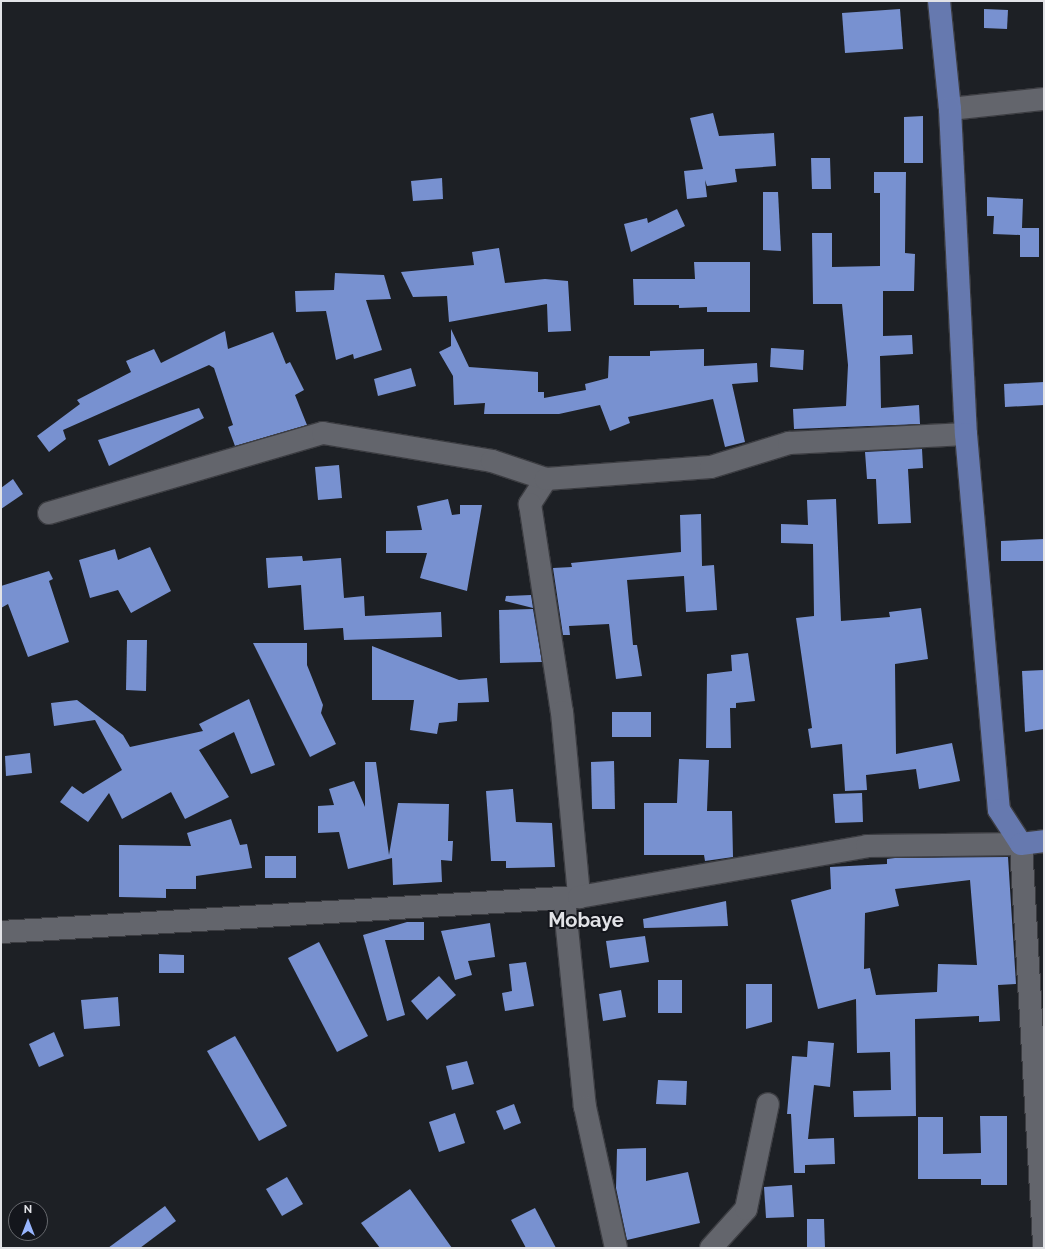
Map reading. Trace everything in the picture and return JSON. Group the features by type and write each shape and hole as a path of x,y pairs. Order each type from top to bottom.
{"main road":[{"path":"939,1 950,109 966,434 999,810 1021,844 1044,841"}],"street":[{"path":"950,109 1044,99"},
{"path":"49,513 323,432 492,461 546,479 711,467 789,443 966,434"},
{"path":"546,479 530,504 562,712 585,1107 616,1248"},
{"path":"1,932 572,897 868,846 1021,844 1044,1248"},
{"path":"711,1248 746,1209 768,1104"}],"building":[{"path":"900,9 903,49 845,53 842,13"},
{"path":"984,9 1008,10 1007,29 984,28"},
{"path":"713,113 719,136 774,133 776,166 735,169 737,182 707,186 705,180 707,197 687,199 684,171 703,169 690,118"},
{"path":"923,116 923,163 904,163 904,117"},
{"path":"811,158 830,158 831,189 812,189"},
{"path":"874,172 906,172 905,253 915,254 914,291 883,291 883,336 912,335 913,354 880,356 881,408 919,405 920,424 794,429 793,409 846,406 848,365 842,304 813,304 812,233 832,233 832,267 880,266 880,193 874,193"},
{"path":"442,178 443,199 413,201 411,181"},
{"path":"763,192 778,192 781,251 763,250"},
{"path":"987,197 1023,199 1022,228 1039,228 1039,257 1020,257 1020,235 993,234 994,216 987,216"},
{"path":"677,209 685,226 631,252 624,224 647,218 648,223"},
{"path":"499,248 505,283 545,279 568,281 571,331 548,332 547,304 449,322 447,296 413,297 401,272 474,265 472,252"},
{"path":"694,262 750,262 750,312 707,312 707,307 679,308 679,305 634,305 633,279 695,279"},
{"path":"335,273 384,275 391,299 366,300 382,350 354,359 353,354 336,360 326,311 296,312 295,291 334,290"},
{"path":"451,329 469,367 538,372 538,392 544,392 544,398 586,390 585,384 608,378 609,356 650,356 650,351 704,349 704,366 757,363 758,382 732,384 745,442 725,447 713,399 628,417 630,423 610,431 600,405 559,414 484,414 485,403 454,405 453,376 439,352 451,346"},
{"path":"225,331 228,349 273,332 286,364 290,362 304,390 295,395 307,425 235,446 228,427 233,425 214,368 209,365 63,430 66,439 49,452 37,436 80,404 77,400 131,372 126,361 154,349 161,363"},
{"path":"771,348 804,350 803,370 770,367"},
{"path":"411,368 416,386 378,396 374,379"},
{"path":"1044,382 1044,405 1005,407 1004,384"},
{"path":"199,408 204,418 109,466 98,440"},
{"path":"922,449 923,468 908,469 911,523 878,524 876,479 867,479 865,452"},
{"path":"339,465 342,498 318,500 315,467"},
{"path":"13,479 23,494 1,509 1,488"},
{"path":"448,499 452,515 460,514 460,505 482,505 467,591 420,578 427,553 386,553 386,531 422,530 417,506"},
{"path":"836,499 841,621 890,617 889,612 921,608 928,659 895,664 896,754 952,743 960,781 919,789 916,769 866,775 867,790 845,791 842,744 811,748 808,729 812,728 796,618 814,616 813,544 781,543 781,524 808,525 807,500"},
{"path":"701,514 702,566 714,565 717,610 686,612 684,576 627,580 633,645 637,645 642,676 616,679 609,624 569,626 570,635 563,635 553,568 572,567 571,563 681,552 680,515"},
{"path":"1044,539 1044,561 1001,561 1001,541"},
{"path":"150,547 171,591 131,613 118,590 90,598 79,560 115,549 118,560"},
{"path":"302,556 303,561 341,558 344,598 364,596 365,616 441,612 442,637 344,640 343,628 304,630 301,585 268,588 266,558"},
{"path":"49,571 53,579 49,581 69,642 28,657 8,604 1,608 1,586"},
{"path":"531,595 533,608 505,601 506,596"},
{"path":"533,609 542,662 500,663 499,610"},
{"path":"127,640 147,640 146,691 126,690"},
{"path":"253,643 307,643 307,665 323,705 321,713 336,744 310,757"},
{"path":"372,646 459,680 487,678 489,702 458,703 457,721 439,723 437,734 410,730 414,700 372,700"},
{"path":"748,653 755,701 736,703 736,708 730,708 731,748 706,748 707,674 732,671 731,655"},
{"path":"1044,670 1044,729 1025,732 1022,671"},
{"path":"249,699 275,765 251,774 234,732 199,750 229,797 185,819 171,792 122,819 109,793 88,822 60,802 72,786 83,794 122,770 95,720 54,726 51,703 77,700 123,735 130,747 203,731 199,724"},
{"path":"612,712 651,712 651,737 612,737"},
{"path":"30,753 32,773 6,776 5,756"},
{"path":"679,759 709,760 707,811 732,811 733,857 705,861 704,855 644,855 644,803 677,803"},
{"path":"614,761 615,809 592,809 591,762"},
{"path":"365,762 376,762 389,855 398,803 449,804 448,841 453,841 452,861 441,860 442,882 393,885 392,858 348,869 339,832 318,833 318,806 334,805 329,789 354,781 365,807"},
{"path":"513,789 516,822 552,823 555,867 506,868 506,861 491,861 486,791"},
{"path":"862,793 863,822 835,823 833,794"},
{"path":"231,819 240,845 247,844 252,868 196,876 196,889 166,889 166,898 119,897 119,845 191,846 187,833"},
{"path":"265,856 296,856 296,878 265,878"},
{"path":"1008,857 1016,984 998,985 1000,1021 979,1022 979,1016 915,1019 916,1116 854,1117 853,1091 891,1090 890,1052 857,1053 856,999 818,1009 791,900 831,889 830,867 887,864 887,859","holes":["970,880 977,965 938,964 937,992 876,995 870,968 864,969 865,913 899,906 895,889"]},
{"path":"726,901 728,926 644,928 643,919"},
{"path":"407,922 424,922 424,940 385,940 405,1015 387,1021 363,935"},
{"path":"490,923 495,957 468,961 472,975 455,980 441,931"},
{"path":"645,936 649,962 610,968 606,941"},
{"path":"319,942 368,1036 337,1052 288,958"},
{"path":"159,954 184,955 184,973 159,973"},
{"path":"526,962 534,1006 505,1011 502,993 512,991 509,964"},
{"path":"439,976 456,995 427,1020 411,1001"},
{"path":"658,980 682,980 682,1013 658,1013"},
{"path":"746,984 772,984 772,1022 746,1029"},
{"path":"621,990 626,1017 603,1021 599,994"},
{"path":"118,997 120,1026 84,1029 81,1000"},
{"path":"54,1032 64,1056 39,1067 29,1044"},
{"path":"235,1036 287,1126 259,1141 207,1051"},
{"path":"808,1041 834,1043 830,1087 814,1085 808,1139 834,1138 835,1164 805,1165 805,1173 794,1173 791,1114 787,1114 792,1056 807,1057"},
{"path":"467,1061 474,1084 452,1090 446,1066"},
{"path":"658,1080 687,1081 686,1105 656,1104"},
{"path":"514,1104 521,1123 504,1130 496,1111"},
{"path":"455,1113 465,1143 439,1152 429,1122"},
{"path":"980,1116 1007,1116 1007,1185 981,1185 981,1179 918,1179 918,1117 943,1117 943,1154 981,1153"},
{"path":"646,1148 646,1181 688,1172 700,1223 627,1240 616,1188 617,1149"},
{"path":"287,1177 303,1204 282,1216 266,1189"},
{"path":"792,1185 794,1217 766,1218 764,1187"},
{"path":"410,1189 452,1248 380,1248 361,1223"},
{"path":"165,1206 176,1221 140,1248 108,1248"},
{"path":"535,1208 556,1248 526,1248 511,1220"},
{"path":"807,1219 824,1219 825,1248 807,1248"}],"district":[{"name":"Mobaye","path":"586,920"}]}
